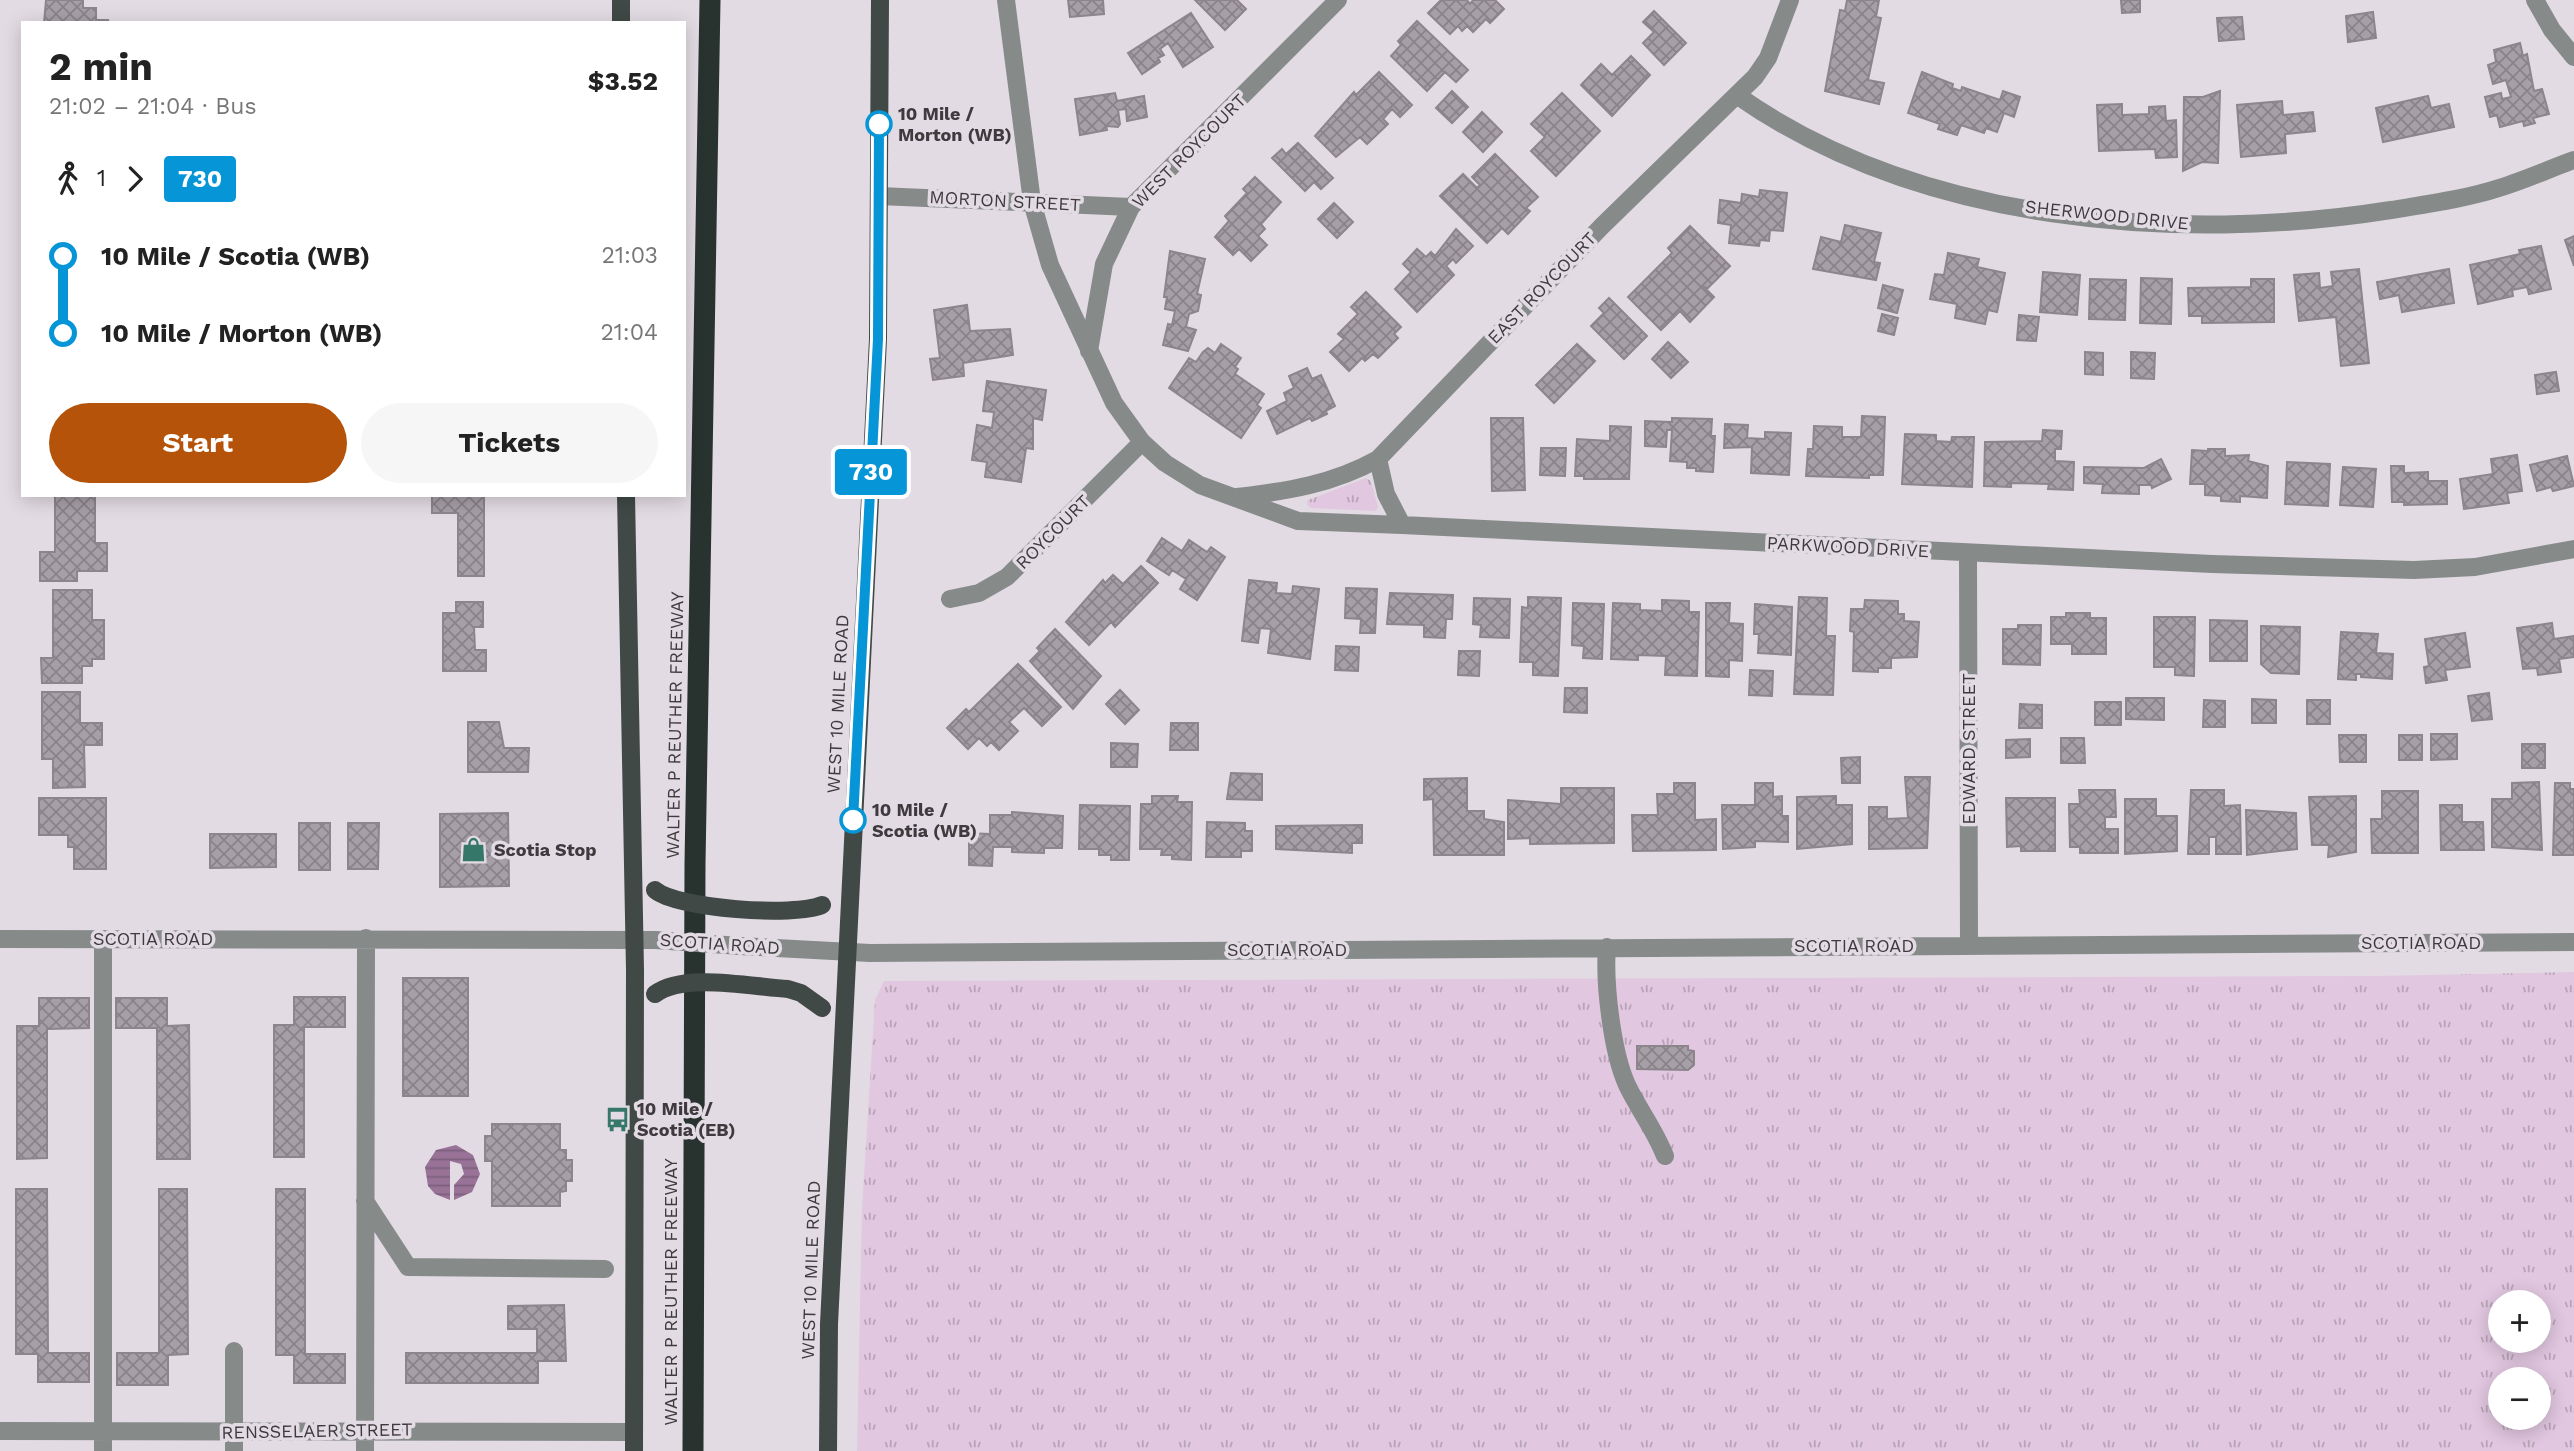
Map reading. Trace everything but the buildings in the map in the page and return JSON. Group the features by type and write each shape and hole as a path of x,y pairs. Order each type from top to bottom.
{"highway":[{"name":"WALTER P REUTHER FREEWAY","path":"693,1451 695,864 710,0"}],"main road":[{"path":"621,0 621,21"},
{"name":"WEST 10 MILE ROAD","path":"828,1451 828,1324 878,339 880,0"},
{"path":"626,497 635,939 634,1451"},
{"path":"631,845 643,875 655,890 677,901 703,906 795,911 822,905 844,890 850,882"},
{"path":"634,1027 644,1004 655,994 670,986 690,982 776,988 801,993 822,1008 842,1037"}],"street":[{"path":"1006,0 1032,202 1050,265 1114,403 1142,442"},
{"name":"WEST ROYCOURT","path":"1089,351 1104,264 1131,207 1338,0"},
{"name":"EAST ROYCOURT","path":"1237,497 1294,490 1329,482 1378,459 1602,226 1738,96 1769,58 1790,0"},
{"path":"2535,0 2552,30 2574,57"},
{"name":"SHERWOOD DRIVE","path":"1738,96 1774,121 1894,174 1995,202 2140,222 2229,225 2343,218 2498,188 2574,160"},
{"name":"MORTON STREET","path":"879,196 1131,207"},
{"name":"PARKWOOD DRIVE","path":"1142,442 1164,463 1200,485 1298,521 1968,553 2414,570 2476,567 2574,549"},
{"name":"ROYCOURT","path":"950,599 979,593 1007,577 1142,442"},
{"path":"1378,459 1386,494 1402,526"},
{"name":"EDWARD STREET","path":"1968,553 1969,945"},
{"path":"365,1451 366,938"},
{"name":"SCOTIA ROAD","path":"0,939 635,939 846,952 2574,942"},
{"path":"103,939 103,1451"},
{"path":"1606,947 1605,977 1626,1083 1648,1117 1665,1156"},
{"path":"365,1201 408,1267 605,1269"},
{"path":"234,1351 234,1451"},
{"name":"RENSSELAER STREET","path":"0,1431 634,1432"}],"green space":[{"path":"1366,478 1371,481 1378,507 1376,511 1311,508 1307,505 1308,500"},
{"path":"2574,972 2574,1451 857,1451 862,1208 875,1000 884,981 2375,976"}],"shaded area":[{"path":"456,1145 473,1155 480,1174 472,1192 454,1200 454,1185 464,1174 461,1164 450,1161 450,1200 435,1194 428,1186 425,1167 436,1150"}],"bus line":[{"name":"730","path":"853,820 878,339 879,124"}],"place":[{"name":"10 Mile / Morton (WB)","path":"879,124"},
{"name":"10 Mile / Scotia (WB)","path":"853,820"},
{"name":"Scotia Stop","path":"474,850"},
{"name":"10 Mile / Scotia (EB)","path":"617,1119"}]}
